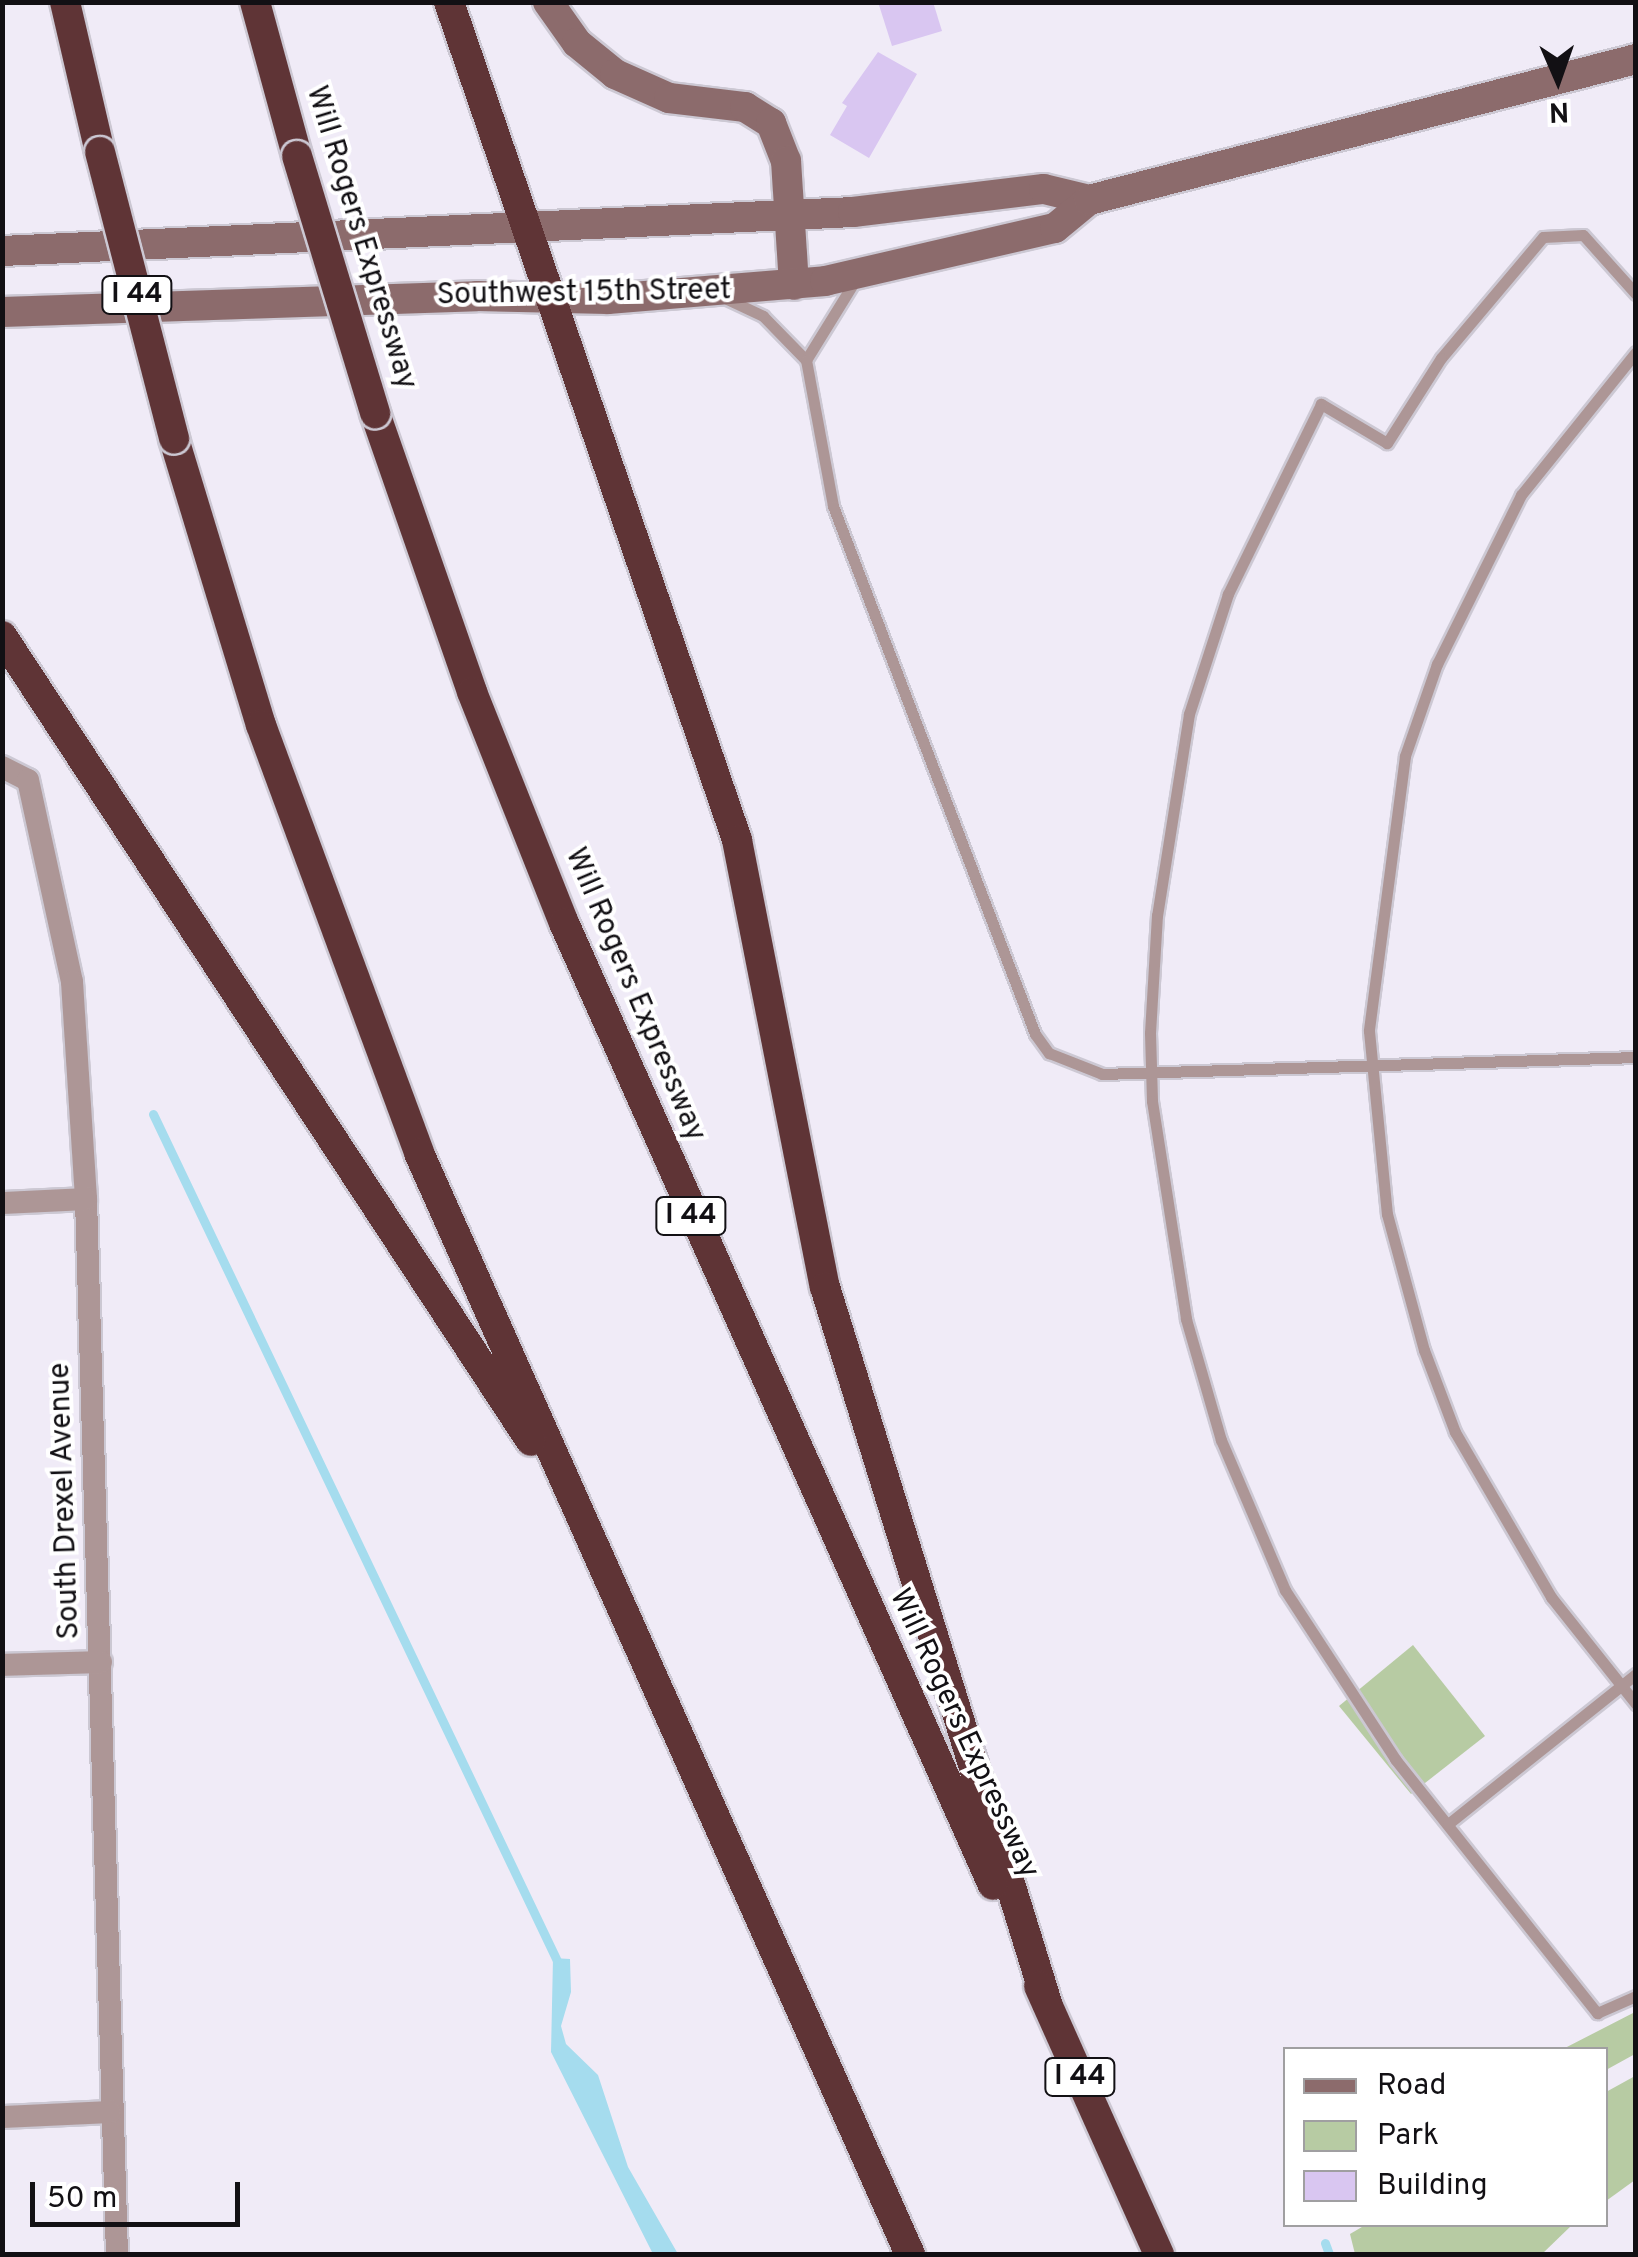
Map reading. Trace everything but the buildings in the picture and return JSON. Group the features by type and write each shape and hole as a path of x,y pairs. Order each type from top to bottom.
{"highway":[{"name":"I 44","path":"65,2 174,439 326,913 420,1153 910,2254"},
{"name":"Will Rogers Expressway","path":"255,2 297,156 376,414 472,692 564,923 1159,2254"},
{"path":"449,2 737,840 825,1287 1047,2002"},
{"path":"2,636 390,1222 455,1333 574,1500"}],"main road":[{"path":"548,2 577,44 614,74 669,98 745,107 771,123 783,146 794,285"},
{"name":"Southwest 15th Street","path":"2,312 714,293 859,275 1055,228 1088,200 1636,59"},
{"name":"Southwest 15th Street","path":"2,251 901,209 1044,189 1088,200"}],"street":[{"name":"South Drexel Avenue","path":"2,767 28,780 47,850 72,982 86,1199 116,2254"},
{"path":"2,1203 86,1199"},
{"path":"2,1665 101,1662"},
{"path":"2,2117 110,2112"}],"lane":[{"path":"1636,294 1583,235 1543,237 1441,358 1387,443 1321,404 1236,577 1189,714 1157,914 1151,1073 1186,1319 1221,1440 1284,1590 1343,1688 1597,2013 1636,1996"},
{"path":"806,360 859,275"},
{"path":"714,293 763,316 806,360 833,506 1035,1034 1049,1053 1087,1072 1151,1073 1636,1057"},
{"path":"1636,352 1521,495 1438,664 1405,756 1368,1031 1387,1214 1424,1350 1455,1432 1551,1597 1636,1704"},
{"path":"1448,1824 1636,1674"}],"green space":[{"path":"1413,1645 1485,1736 1411,1794 1339,1706"},
{"path":"1635,2012 1635,2054 1608,2069 1608,2047 1567,2047"},
{"path":"1635,2076 1635,2180 1608,2200 1608,2091"},
{"path":"1362,2227 1570,2227 1542,2254 1355,2254 1350,2234"}],"water":[{"path":"553,1958 570,1959 571,1992 561,2026 566,2044 598,2075 628,2167 678,2254 653,2254 551,2052"}],"waterway":[{"path":"153,1114 559,1965"},
{"path":"1325,2243 1329,2254"}]}
